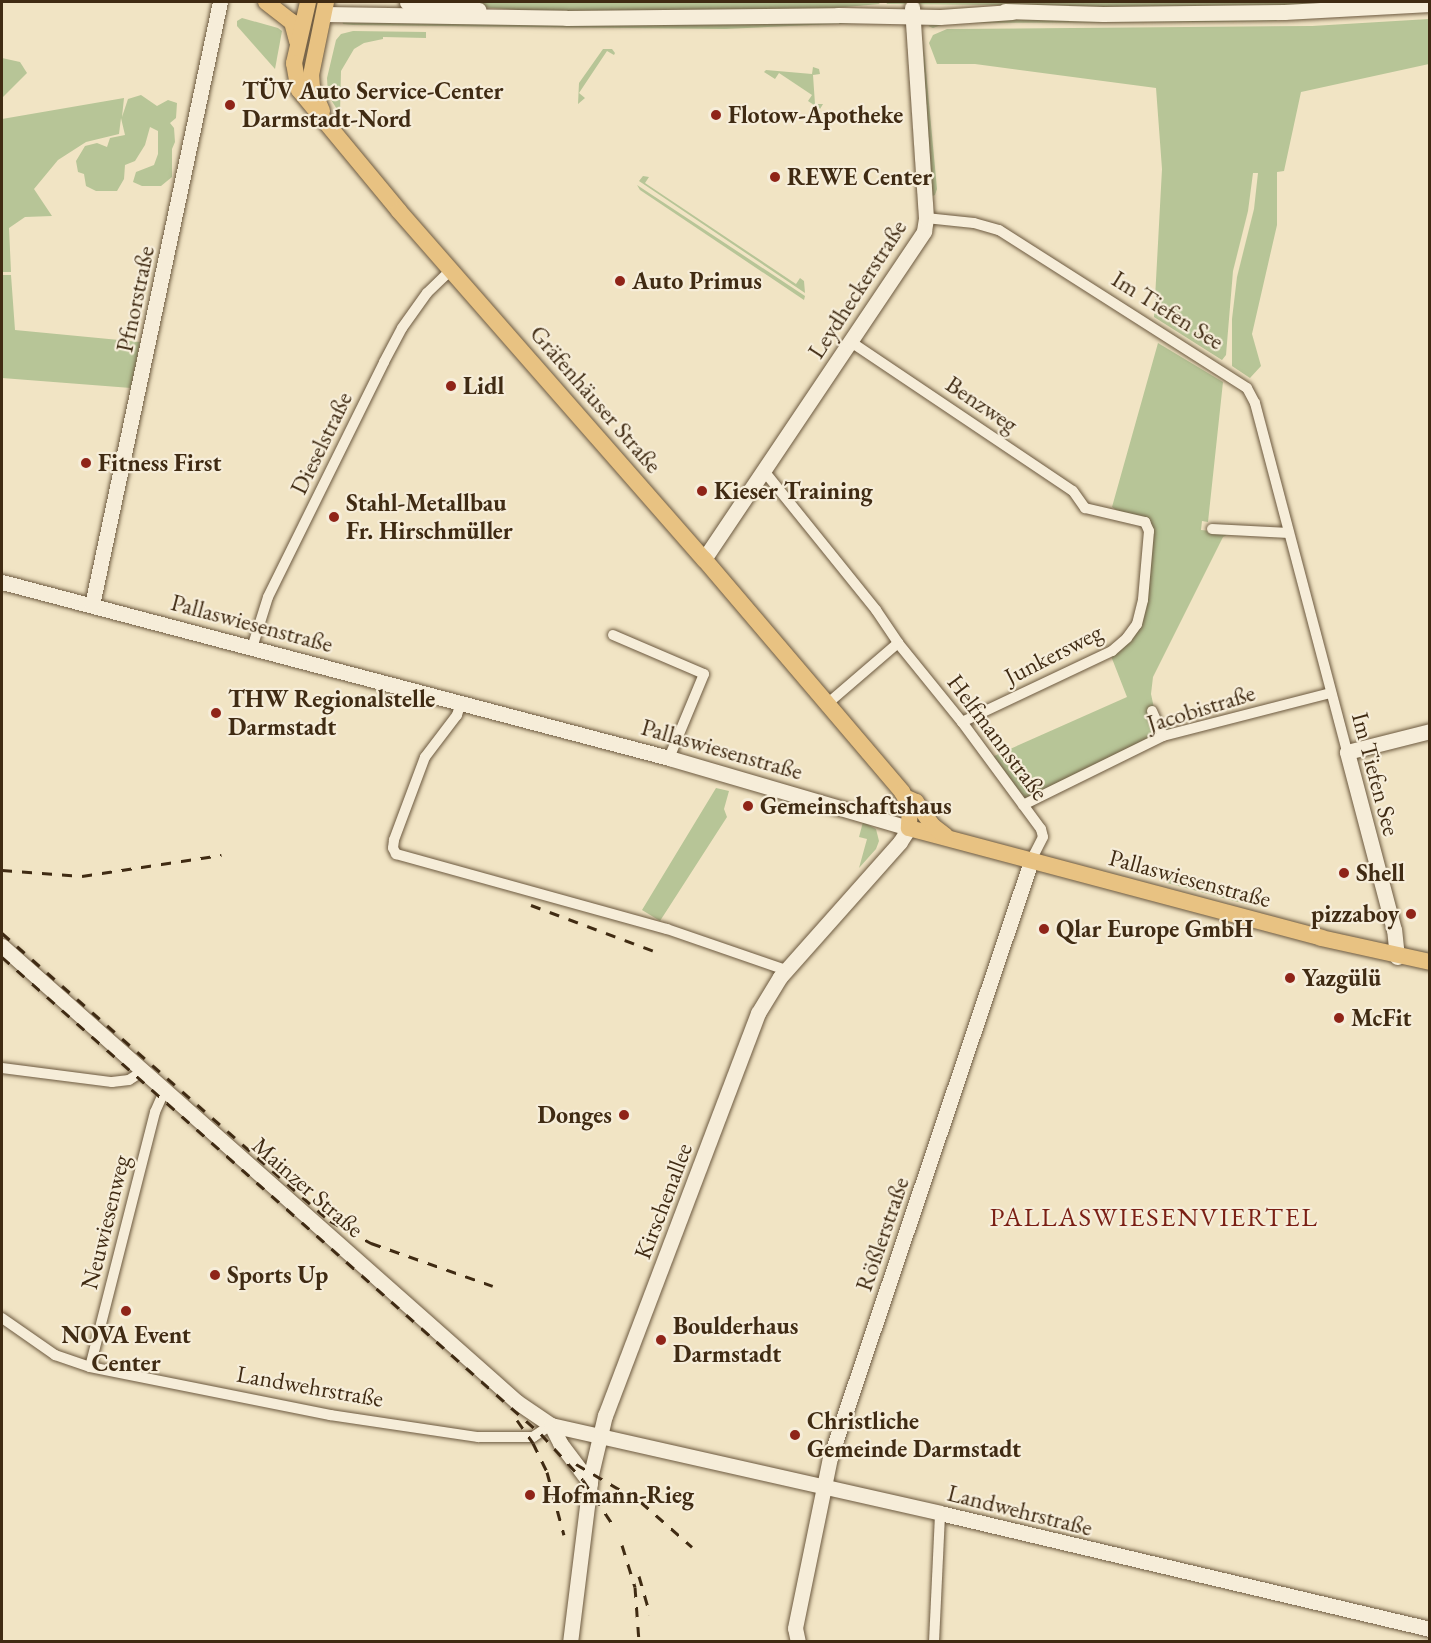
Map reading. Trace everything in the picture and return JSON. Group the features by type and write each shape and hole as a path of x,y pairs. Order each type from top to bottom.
{"main road":[{"path":"266,2 292,22 297,34 297,45"},
{"path":"271,2 325,8"},
{"name":"Gräfenhäuser Straße","path":"307,6 294,67 295,83 303,97 329,124 387,196 704,559 907,798 916,802 933,826 949,839"},
{"name":"Gräfenhäuser Straße","path":"325,8 312,61 311,82 329,124"},
{"path":"907,798 910,811 909,828"},
{"name":"Pallaswiesenstraße","path":"909,828 1397,957 1430,962"}],"street":[{"name":"Pfnorstraße","path":"92,605 220,2"},
{"path":"407,2 566,18"},
{"path":"1343,10 1387,2"},
{"path":"325,8 566,18 838,15 867,8 912,12 1112,14 1343,10 1430,4"},
{"name":"Leydheckerstraße","path":"704,559 925,229 912,12"},
{"name":"Im Tiefen See","path":"926,218 974,223 999,230 1245,385 1255,403 1394,930 1397,957"},
{"name":"Dieselstraße","path":"252,648 268,597 384,362 417,307 431,288 451,270"},
{"name":"Benzweg","path":"851,342 1074,491 1085,508"},
{"name":"Helfmannstraße","path":"764,471 890,630 898,644 962,722 1043,834 1031,861"},
{"name":"Junkersweg","path":"962,722 1112,651 1127,638 1137,624 1143,600 1149,531 1145,522 1085,508"},
{"path":"1212,529 1289,533"},
{"name":"Pallaswiesenstraße","path":"2,582 669,758 909,828"},
{"path":"613,635 704,674 669,758"},
{"path":"827,704 898,644"},
{"name":"Jacobistraße","path":"1023,805 1163,736 1331,693"},
{"path":"461,702 457,715 425,757 394,840 396,854 667,929 786,970"},
{"path":"1152,711 1163,736"},
{"path":"1347,752 1430,731"},
{"name":"Kirschenallee","path":"570,1641 590,1482 599,1436 612,1396 758,1013 786,970 900,842 909,828"},
{"name":"Rößlerstraße","path":"797,1635 823,1487 843,1419 1031,861"},
{"name":"Mainzer Straße","path":"2,946 517,1402 551,1425 599,1436"},
{"path":"2,1068 112,1082 129,1080 143,1071"},
{"name":"Neuwiesenweg","path":"90,1367 155,1112 165,1090"},
{"name":"Landwehrstraße","path":"2,1318 56,1354 90,1367 330,1415 478,1437 533,1437 551,1425"},
{"path":"551,1425 560,1443 590,1482"},
{"name":"Landwehrstraße","path":"599,1436 940,1513 1430,1629"},
{"path":"934,1641 940,1513"}],"green space":[{"path":"455,2 877,2 880,4 811,10 533,11 479,7"},
{"path":"886,2 1364,2 1327,5 1053,8 1004,5 887,4"},
{"path":"242,18 282,31 275,69 237,26 237,21"},
{"path":"946,18 1281,18 1276,21 947,23 933,28 928,26"},
{"path":"1429,19 1429,64 1301,92 1284,171 1277,172 1277,225 1252,334 1261,366 1250,378 1232,366 1232,319 1237,277 1254,209 1258,173 1253,173 1248,211 1233,271 1226,355 1222,360 1154,317 1162,169 1156,88 975,64 937,64 929,43 933,35 947,29 1312,26"},
{"path":"342,21 879,22 725,29 353,25 343,24"},
{"path":"353,31 426,32 426,38 383,37 383,39 364,43 354,49 341,71 340,114 328,95 327,78 336,40 341,34"},
{"path":"923,39 937,189 935,195 930,197"},
{"path":"603,49 612,49 615,53 614,55 607,51 579,93 585,98 578,104 579,83"},
{"path":"2,58 20,62 27,73 2,98"},
{"path":"813,67 819,69 820,74 813,75 815,104 823,104 820,109 808,101 812,95 779,73 775,79 764,72 766,70 812,74"},
{"path":"141,95 157,106 168,100 177,103 176,118 170,123 174,128 175,142 172,149 172,177 161,186 142,186 133,182 136,172 154,165 158,154 158,131 150,127 145,145 135,161 125,165 124,179 117,191 96,191 86,186 84,174 78,172 76,161 85,146 97,143 107,147 110,138 125,135 121,118 119,134 86,142 58,160 34,189 52,216 25,217 9,228 11,272 2,272 2,119 124,98 122,117 128,99"},
{"path":"643,176 649,177 645,183 796,284 800,278 804,281 805,293 639,181"},
{"path":"637,185 805,296 804,300 640,190"},
{"path":"2,275 11,275 15,330 140,342 131,388 2,378"},
{"path":"1158,343 1223,382 1208,522 1202,521 1201,530 1231,533 1223,537 1153,677 1151,694 1154,708 1158,716 1172,728 1026,800 992,757 1127,697 1111,656 1132,637 1152,534 1112,507"},
{"path":"716,788 729,791 724,809 727,817 660,921 642,910"},
{"path":"863,822 876,829 879,841 876,849 859,868 867,839 859,837"},
{"path":"1168,876 1259,900 1257,907 1166,883"}],"railway":[{"path":"2,870 82,876 221,855"},
{"path":"531,905 654,951"},
{"path":"2,933 330,1221 371,1243 493,1286"},
{"path":"2,957 541,1434 583,1480 613,1525"},
{"path":"517,1420 533,1443 547,1472 564,1535"},
{"path":"576,1464 641,1502 692,1547"},
{"path":"622,1545 635,1587 639,1642"},
{"path":"639,1576 650,1614"}],"place":[{"name":"TÜV Auto Service-Center Darmstadt-Nord","path":"230,105"},
{"name":"Flotow-Apotheke","path":"716,115"},
{"name":"REWE Center","path":"775,177"},
{"name":"Auto Primus","path":"620,281"},
{"name":"Lidl","path":"451,386"},
{"name":"Fitness First","path":"86,463"},
{"name":"Kieser Training","path":"702,491"},
{"name":"Stahl-Metallbau Fr. Hirschmüller","path":"334,517"},
{"name":"THW Regionalstelle Darmstadt","path":"216,713"},
{"name":"Gemeinschaftshaus","path":"748,806"},
{"name":"Shell","path":"1344,873"},
{"name":"pizzaboy","path":"1411,914"},
{"name":"Qlar Europe GmbH","path":"1044,929"},
{"name":"Yazgülü","path":"1290,978"},
{"name":"McFit","path":"1339,1018"},
{"name":"Donges","path":"624,1115"},
{"name":"Sports Up","path":"215,1275"},
{"name":"NOVA Event Center","path":"126,1311"},
{"name":"Boulderhaus Darmstadt","path":"661,1340"},
{"name":"Christliche Gemeinde Darmstadt","path":"795,1435"},
{"name":"Hofmann-Rieg","path":"530,1495"}],"district":[{"name":"PALLASWIESENVIERTEL","path":"1154,1217"}]}
